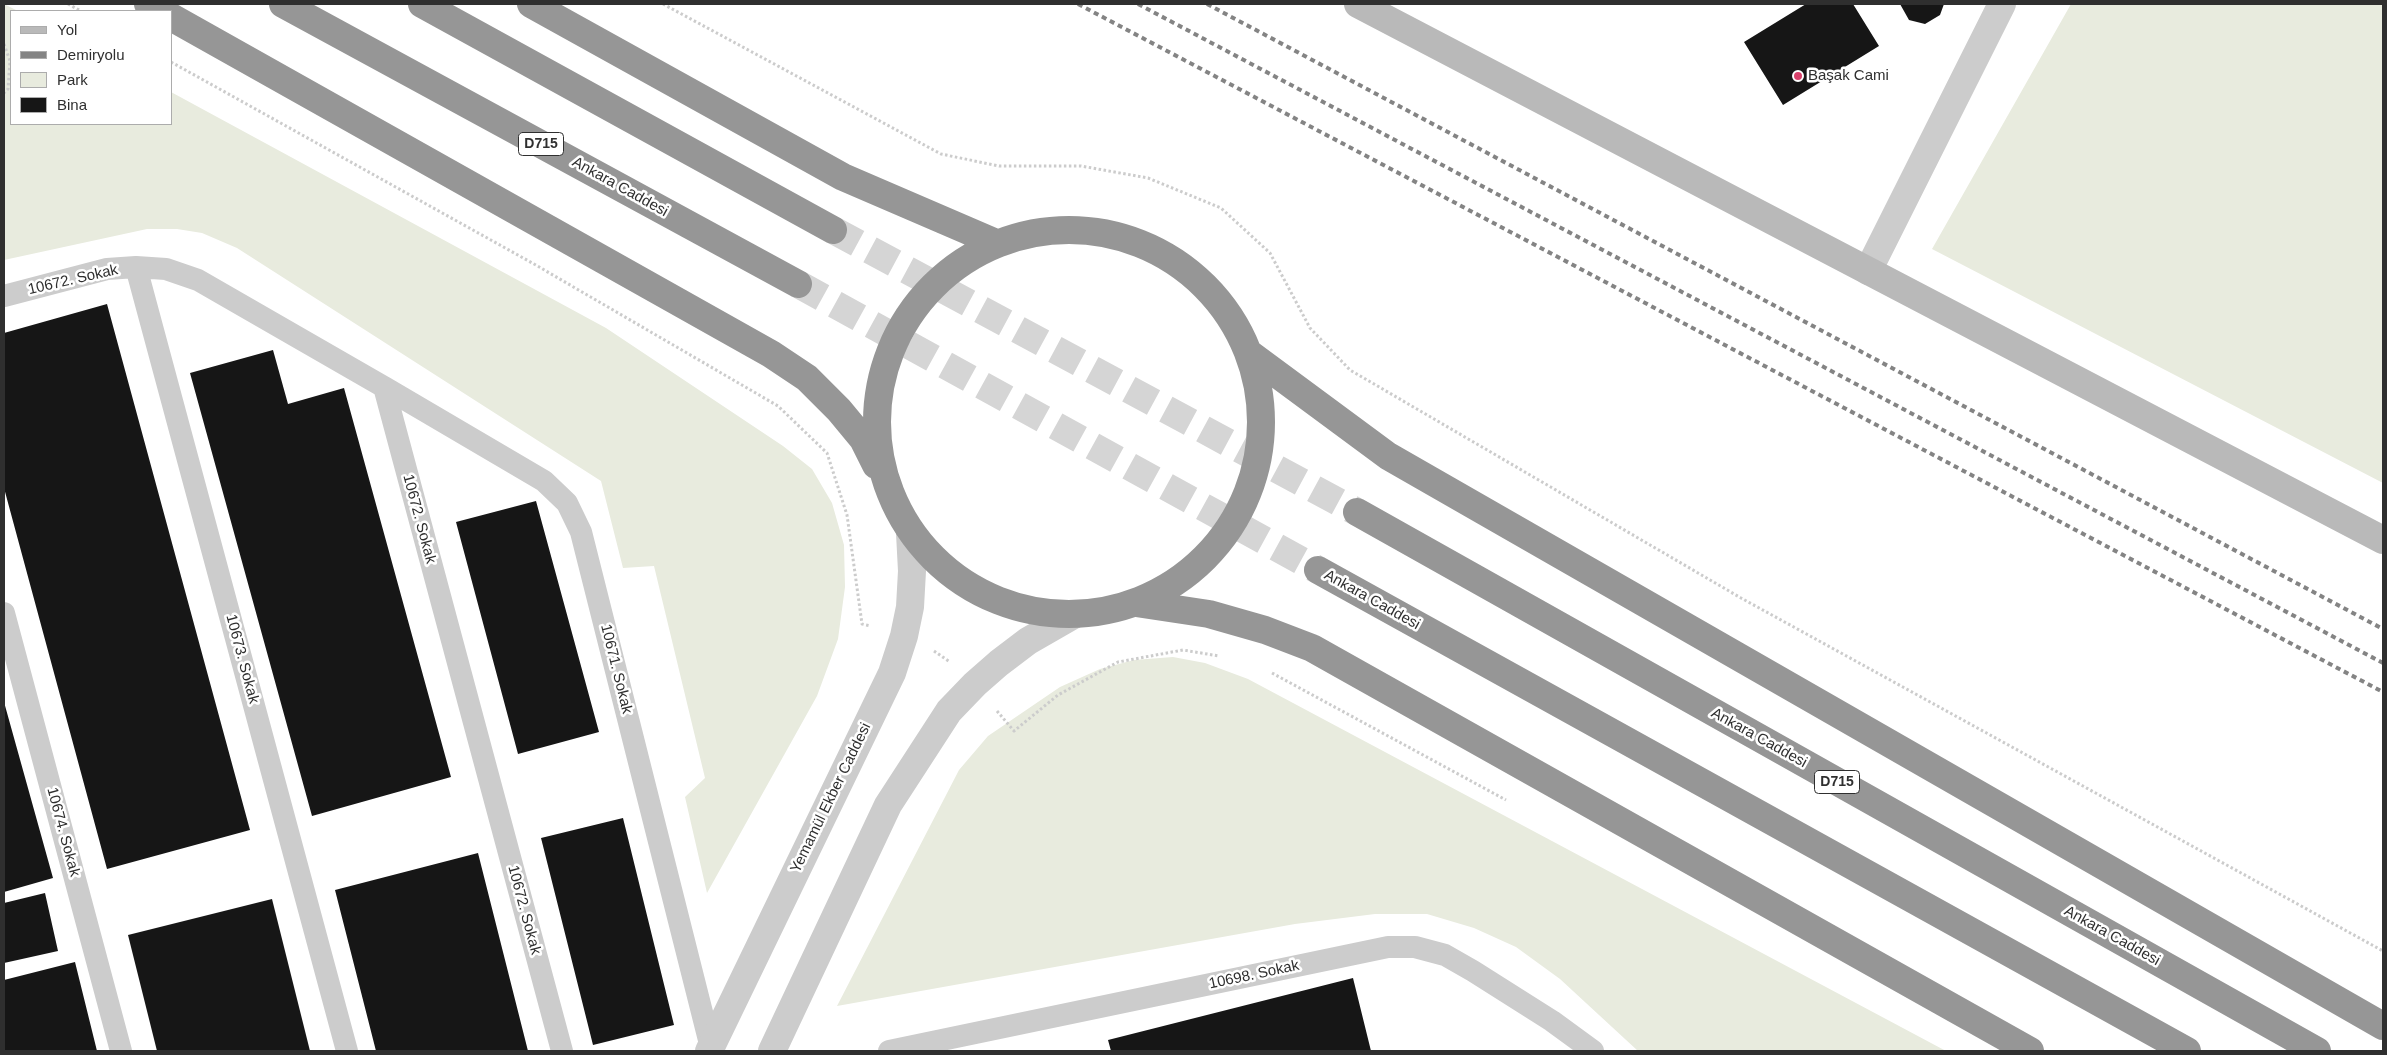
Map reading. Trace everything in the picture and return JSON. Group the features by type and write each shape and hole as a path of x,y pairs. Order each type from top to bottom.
{"highway":[{"path":"148,4 159,10"},
{"name":"Ankara Caddesi","path":"283,4 798,284"},
{"path":"422,4 833,230"},
{"path":"531,4 843,177 994,242"},
{"path":"172,18 771,354 807,378 839,410 863,439 910,533 948,572 995,601 1048,614 1092,614 1136,603 1189,574 1230,529 1255,474 1262,414 1250,354 1219,300 1213,294 1173,258 1116,233 1054,228 994,242 945,272 907,315 895,341 883,368 876,424 885,482"},
{"path":"1250,354 1388,456 2383,1026"},
{"name":"Ankara Caddesi","path":"1357,512 2317,1051"},
{"name":"Ankara Caddesi","path":"1318,570 2186,1051"},
{"path":"1136,603 1209,614 1265,630 1312,648 2030,1051"}],"street":[{"path":"1358,4 2383,540"},
{"path":"1868,270 2002,4"},
{"name":"Yemamül Ekber Caddesi","path":"710,1050 892,673 904,636 910,607 912,571 910,533"},
{"path":"772,1051 888,805 949,711 974,684 1028,641 1075,614"}],"lane":[{"name":"10672. Sokak","path":"4,296 107,269 136,267 166,269 198,280 384,387 562,1051"},
{"name":"10673. Sokak","path":"136,267 347,1051"},
{"name":"10671. Sokak","path":"384,387 544,481 567,502 584,542 710,1050"},
{"name":"10674. Sokak","path":"4,613 121,1051"},
{"name":"10698. Sokak","path":"889,1051 1388,947 1415,947 1444,956 1473,971 1552,1021 1587,1050"}],"path":[{"path":"68,4 79,10"},
{"path":"663,4 941,154 999,166 1080,166 1148,178 1221,208 1270,253 1310,328 1350,370 1741,598 2383,952"},
{"path":"4,44 10,61 8,89 4,93"},
{"path":"172,63 534,264 778,406 826,453 847,515 862,624 917,640 963,671 1014,731 1058,696 1118,662 1183,650 1222,656"},
{"path":"1268,670 1513,804"}],"green space":[{"path":"4,4 16,10 10,10 10,125 172,125 172,93 606,328 783,446 812,469 832,503 844,545 845,587 838,639 817,696 707,893 685,797 705,778 654,566 623,568 601,481 237,248 202,233 177,229 147,229 4,260"},
{"path":"2071,4 2383,4 2383,483 1932,249"},
{"path":"1173,657 1205,663 1248,679 1946,1051 1638,1051 1560,979 1516,947 1474,928 1427,914 1375,914 1295,924 837,1006 959,770 988,736 1060,687 1100,669 1134,660"}],"building":[{"name":"Başak Cami","path":"1806,4 1853,4 1879,46 1783,105 1744,42"},
{"path":"1900,4 1944,4 1940,15 1925,24 1909,20"},
{"path":"107,304 250,830 107,869 4,488 4,333"},
{"path":"273,350 288,404 344,388 451,777 312,816 190,373"},
{"path":"536,501 599,732 518,754 456,522"},
{"path":"4,702 53,878 4,892"},
{"path":"623,818 674,1025 593,1045 541,838"},
{"path":"478,853 528,1051 376,1051 335,890"},
{"path":"45,893 58,951 4,963 4,903"},
{"path":"272,899 310,1051 157,1051 128,935"},
{"path":"75,962 97,1051 4,1051 4,980"},
{"path":"1353,978 1371,1051 1111,1051 1108,1040"}],"tunnel":[{"path":"833,230 1357,512"},
{"path":"798,284 1318,570"}],"railway":[{"path":"1078,4 2383,692"},
{"path":"1138,4 2383,663"},
{"path":"1207,4 2383,629"}],"place":[{"name":"Başak Cami","path":"1798,76"}]}
